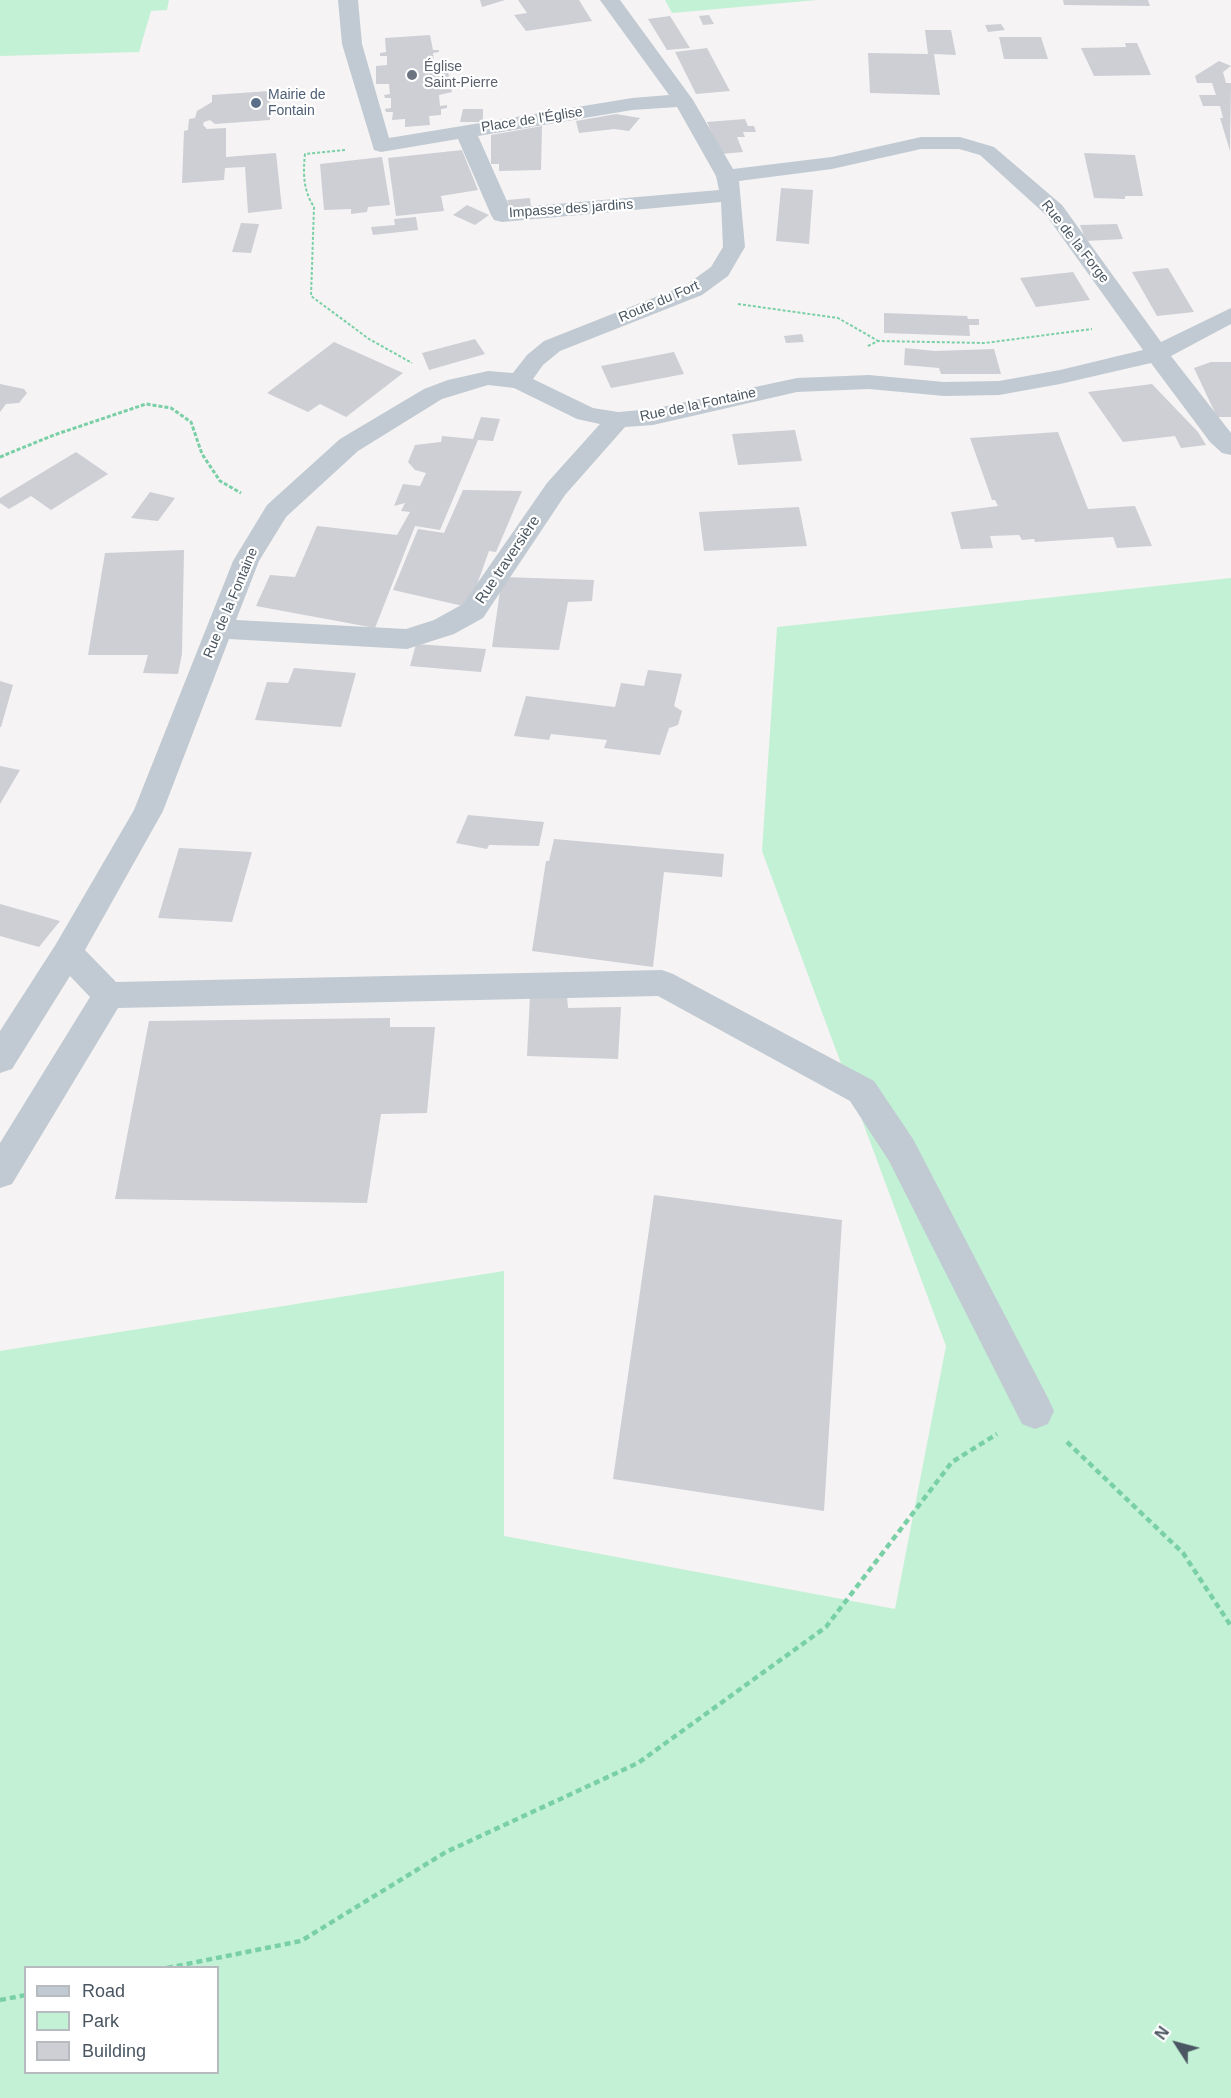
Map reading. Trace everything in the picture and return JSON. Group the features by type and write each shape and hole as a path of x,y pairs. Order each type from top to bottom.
{"street":[{"path":"348,0 352,44 381,146"},
{"name":"Route du Fort","path":"519,381 535,360 552,346 694,290 720,271 734,247 729,186 683,100 610,0"},
{"name":"Place de l'Église","path":"381,146 632,104 683,100"},
{"name":"Impasse des jardins","path":"465,131 502,215 729,186"},
{"name":"Rue de la Forge","path":"729,186 921,142 960,143 987,151 1054,210 1157,354 1219,436 1231,447"},
{"name":"Rue de la Fontaine","path":"0,1059 67,953 148,811 246,561 276,511 349,445 433,394 457,385 488,378 519,381 586,414 618,420 653,417 796,385 869,382 944,389 999,388 1060,377 1157,354 1231,315"},
{"name":"Rue traversière","path":"219,629 407,639 444,627 473,611 556,489 618,420"},
{"path":"67,953 109,995 662,983 862,1091 901,1150 1035,1411"},
{"path":"0,1173 109,995"}],"path":[{"path":"381,146 304,154 302,177 307,198 314,207 310,296 369,339 411,362 433,394"},
{"path":"702,285 720,301 838,318 878,341"},
{"path":"867,346 878,341 985,343 1136,322"},
{"path":"0,457 54,435 146,404 171,408 191,422 202,454 220,481 276,511"},
{"path":"177,1966 301,1941 446,1852 638,1763 826,1627 952,1462 1035,1411 1183,1553 1231,1626"},
{"path":"0,2000 24,1995"}],"green space":[{"path":"0,0 169,0 167,10 151,11 139,52 0,56"},
{"path":"665,0 817,0 672,13"},
{"path":"1231,578 1231,2098 0,2098 0,1351 504,1271 504,1536 895,1609 946,1346 762,851 777,627"}],"building":[{"path":"480,0 505,0 482,7"},
{"path":"518,0 579,0 592,21 526,31 514,15 527,13"},
{"path":"1063,0 1148,0 1150,6 1064,5"},
{"path":"709,15 714,24 703,25 699,16"},
{"path":"670,16 690,48 667,50 648,19"},
{"path":"1001,24 1005,30 988,32 985,25"},
{"path":"925,30 951,30 956,55 934,54 940,95 870,93 868,53 928,54"},
{"name":"Église Saint-Pierre","path":"430,35 433,50 439,50 433,53 434,62 446,61 452,92 439,95 440,106 447,105 447,108 441,109 441,115 429,116 430,125 405,127 405,119 392,120 393,112 386,112 385,109 391,108 391,98 385,98 384,95 390,94 389,84 376,84 376,66 387,65 387,56 380,56 380,53 386,52 385,38"},
{"path":"999,37 1041,37 1048,59 1004,59"},
{"path":"1125,43 1137,43 1151,75 1094,76 1081,48 1126,47"},
{"path":"707,48 730,91 696,94 675,52"},
{"path":"1219,61 1231,66 1223,72 1226,83 1231,83 1230,151 1220,118 1223,118 1220,106 1203,106 1199,95 1216,95 1212,83 1197,83 1195,76"},
{"path":"269,91 270,120 215,124 210,120 204,122 203,125 207,129 226,128 226,157 276,153 282,209 248,213 245,167 225,168 224,180 182,183 184,131 188,130 189,119 195,118 197,111 212,102 212,95"},
{"path":"463,109 483,109 483,122 460,122"},
{"path":"616,114 640,118 629,131 614,129 579,133 576,121"},
{"path":"745,119 748,126 754,126 756,132 743,132 745,137 737,137 743,152 721,154 707,122"},
{"path":"542,126 541,170 499,171 499,164 491,164 491,135"},
{"path":"462,150 478,190 441,196 444,211 396,216 388,158"},
{"path":"1084,153 1135,155 1143,196 1125,196 1125,199 1094,198"},
{"path":"382,157 390,205 368,207 367,212 351,214 351,209 324,210 320,164"},
{"path":"781,188 813,190 809,244 776,241"},
{"path":"530,198 531,208 511,210 507,200"},
{"path":"467,205 489,215 475,225 453,215"},
{"path":"416,217 418,230 373,235 371,227 395,225 394,219"},
{"path":"241,223 259,224 251,253 232,252"},
{"path":"1117,224 1123,239 1086,241 1080,225"},
{"path":"1168,268 1194,312 1157,316 1132,272"},
{"path":"1073,272 1090,300 1036,307 1020,278"},
{"path":"884,313 967,316 968,319 979,319 979,325 969,325 970,336 884,333"},
{"path":"802,334 804,342 786,343 784,336"},
{"path":"475,339 485,354 429,370 422,353"},
{"path":"334,342 403,373 346,417 320,404 308,412 267,393"},
{"path":"905,348 935,351 994,349 1001,374 941,374 939,368 904,365"},
{"path":"674,352 684,374 611,388 601,366"},
{"path":"1211,362 1231,362 1231,417 1217,417 1194,368"},
{"path":"0,384 24,389 27,393 19,403 6,404 0,412"},
{"path":"1152,384 1198,432 1206,445 1181,448 1175,436 1123,442 1088,392"},
{"path":"481,417 500,419 493,441 478,440 440,530 415,526 375,628 256,606 270,575 295,577 317,526 397,535 410,512 401,511 405,503 394,506 403,484 420,486 426,473 415,470 408,462 415,445 441,442 442,436 473,439"},
{"path":"795,430 802,461 738,465 732,434"},
{"path":"1058,432 1088,509 1135,506 1152,546 1117,548 1113,537 1035,542 1034,539 1022,540 1019,535 990,536 993,548 961,549 951,512 998,506 995,500 992,500 970,438"},
{"path":"76,452 108,474 51,510 31,496 9,509 0,503 0,498"},
{"path":"463,490 522,491 496,552 489,551 475,590 463,606 393,590 418,529 444,533"},
{"path":"150,492 175,498 158,521 131,518"},
{"path":"799,507 807,546 704,551 699,512"},
{"path":"184,550 182,654 178,674 143,673 148,655 88,655 105,553"},
{"path":"502,577 594,580 592,601 568,602 559,650 492,647"},
{"path":"416,644 486,649 481,672 410,666"},
{"path":"294,668 356,673 341,727 255,720 267,682 288,683"},
{"path":"648,670 682,674 674,706 682,711 678,725 669,728 660,755 604,748 607,740 551,734 549,740 514,736 526,696 615,707 621,683 644,686"},
{"path":"0,681 13,685 1,727 0,727"},
{"path":"0,766 20,770 0,804"},
{"path":"468,815 544,822 539,846 489,845 487,849 456,843"},
{"path":"554,839 724,854 722,877 664,872 653,967 532,951 546,861 549,861"},
{"path":"179,848 252,852 232,922 158,918"},
{"path":"0,904 60,921 39,947 0,936"},
{"path":"530,996 567,996 568,1008 621,1007 618,1059 527,1056"},
{"path":"390,1018 390,1027 435,1027 427,1113 381,1114 367,1203 115,1199 149,1021"},
{"path":"654,1195 842,1220 824,1511 613,1479"}],"place":[{"name":"Église Saint-Pierre","path":"412,75"},
{"name":"Mairie de Fontain","path":"256,103"}]}
